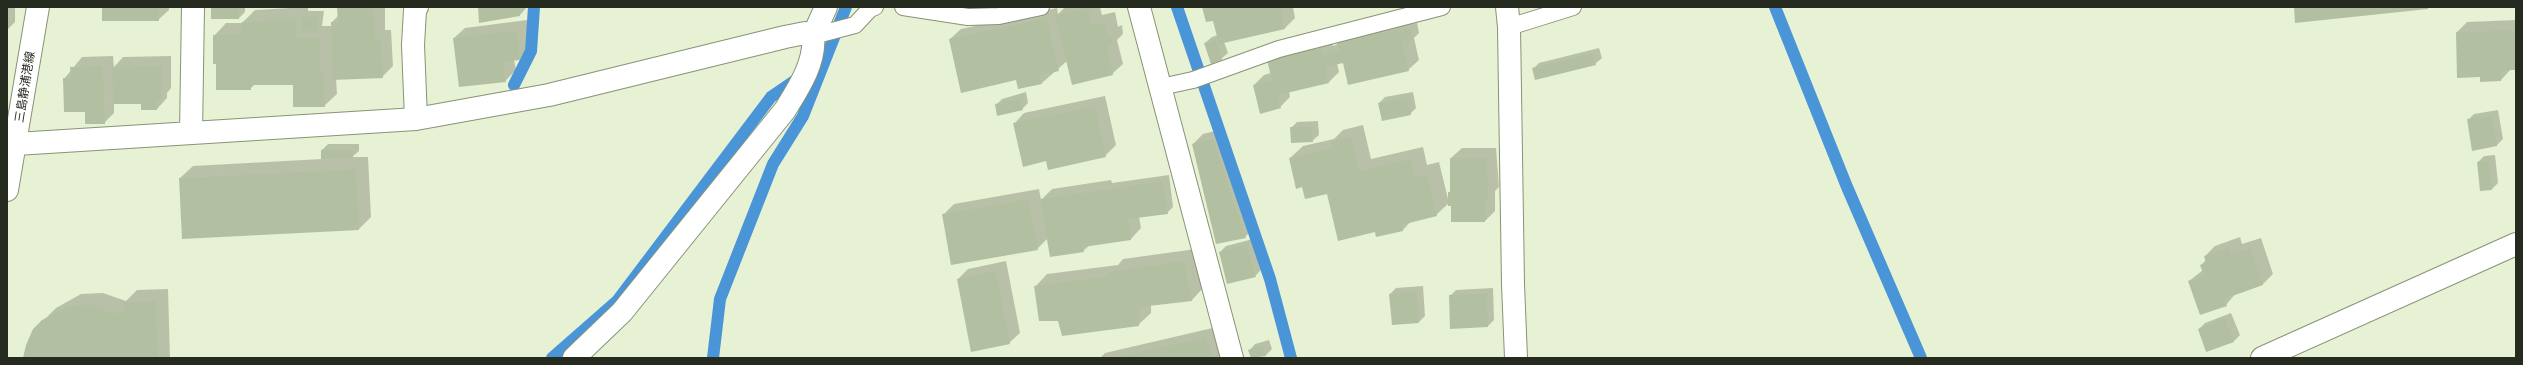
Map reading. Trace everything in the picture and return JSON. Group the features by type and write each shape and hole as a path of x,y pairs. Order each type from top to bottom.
{"street":[{"name":"三島静浦港線","path":"7,190 38,7"},
{"path":"191,133 193,7"},
{"path":"416,120 413,45 415,10 417,7"},
{"path":"574,358 622,312 785,110 801,84 814,43 813,36 826,7"},
{"path":"1139,7 1232,358"},
{"path":"1508,17 1513,284 1516,358"},
{"path":"16,144 416,120 549,95 785,37 805,33 813,36"},
{"path":"2262,358 2516,244"}],"lane":[{"path":"813,36 855,25 870,9 876,7"},
{"path":"903,7 968,17 999,16 1041,7"},
{"path":"1161,87 1200,77 1280,49 1442,7"},
{"path":"1508,17 1573,7"}],"building":[{"path":"102,7 159,7 159,21 102,21"},
{"path":"211,7 239,7 239,19 211,19"},
{"path":"337,7 374,7 375,40 381,40 383,78 332,80 331,22 338,22"},
{"path":"478,7 520,7 520,16 479,23"},
{"path":"1202,7 1280,7 1285,29 1219,44 1213,21 1206,22"},
{"path":"2294,7 2428,7 2428,9 2295,23"},
{"path":"1088,8 1092,25 1104,22 1108,36 1111,35 1113,45 1107,47 1113,75 1072,85 1055,15"},
{"path":"301,17 318,17 318,31 302,31"},
{"path":"1047,18 1059,71 1040,75 1042,84 1018,89 1016,80 961,93 949,39"},
{"path":"267,19 296,19 296,38 320,38 320,71 324,71 325,107 293,107 293,85 251,85 251,90 216,90 216,64 213,64 213,35 242,34 242,22 267,21"},
{"path":"1399,29 1399,31 1411,29 1414,40 1402,42 1409,71 1348,85 1343,63 1325,67 1329,83 1278,95 1281,108 1260,114 1253,85 1272,80 1267,60 1321,48 1323,55 1339,51 1337,43"},
{"path":"517,30 520,60 503,62 506,82 459,87 453,38"},
{"path":"2516,30 2516,70 2501,70 2501,81 2480,82 2480,77 2457,78 2456,32"},
{"path":"1216,40 1222,60 1211,64 1204,43"},
{"path":"1593,53 1596,65 1535,80 1532,68"},
{"path":"103,66 105,124 85,124 85,112 64,112 63,78 71,78 70,67"},
{"path":"161,66 161,100 157,101 157,110 141,110 141,104 113,104 112,67"},
{"path":"1020,98 1023,110 997,116 995,104"},
{"path":"1407,98 1411,115 1382,121 1378,103"},
{"path":"1095,106 1106,157 1048,170 1046,161 1023,167 1013,123"},
{"path":"2492,116 2497,146 2472,151 2467,119"},
{"path":"1290,127 1312,127 1313,142 1291,143"},
{"path":"1351,136 1359,171 1411,159 1415,177 1427,174 1437,216 1401,225 1403,231 1376,237 1375,232 1338,241 1327,194 1305,199 1302,187 1296,189 1289,158 1332,148 1330,142"},
{"path":"1213,138 1246,238 1216,244 1192,144"},
{"path":"321,150 353,150 353,158 321,159"},
{"path":"1450,158 1486,158 1489,198 1485,198 1485,222 1451,222 1451,206 1448,206 1448,192 1450,192"},
{"path":"2489,161 2492,190 2480,191 2477,162"},
{"path":"356,169 359,230 182,239 179,178"},
{"path":"1163,181 1168,214 1128,219 1131,240 1083,247 1084,252 1050,257 1040,199"},
{"path":"1029,199 1038,250 951,265 942,214"},
{"path":"1247,244 1256,277 1227,284 1219,252"},
{"path":"2229,247 2232,254 2250,248 2263,285 2224,299 2227,306 2200,315 2188,281 2204,276 2200,265 2206,263 2204,256"},
{"path":"1184,261 1192,301 1140,307 1139,326 1062,336 1058,321 1039,321 1034,286 1107,276 1110,271"},
{"path":"996,271 1010,344 971,352 957,279"},
{"path":"1417,291 1419,323 1392,325 1389,294"},
{"path":"1487,293 1488,327 1450,329 1449,295"},
{"path":"156,301 158,358 23,358 26,345 33,329 42,320 68,306 90,304 111,313 124,313 123,302"},
{"path":"2225,318 2234,342 2206,352 2198,329"},
{"path":"1206,337 1212,358 1118,358 1118,357"},
{"path":"1263,345 1266,356 1251,358 1248,350"}],"waterway":[{"path":"514,85 531,51 534,7"},
{"path":"713,358 720,299 773,164 803,116 846,7"},
{"path":"1177,7 1270,279 1291,358"},
{"path":"1775,7 1847,187 1921,358"},
{"path":"552,358 617,301 771,97 825,60"}]}
